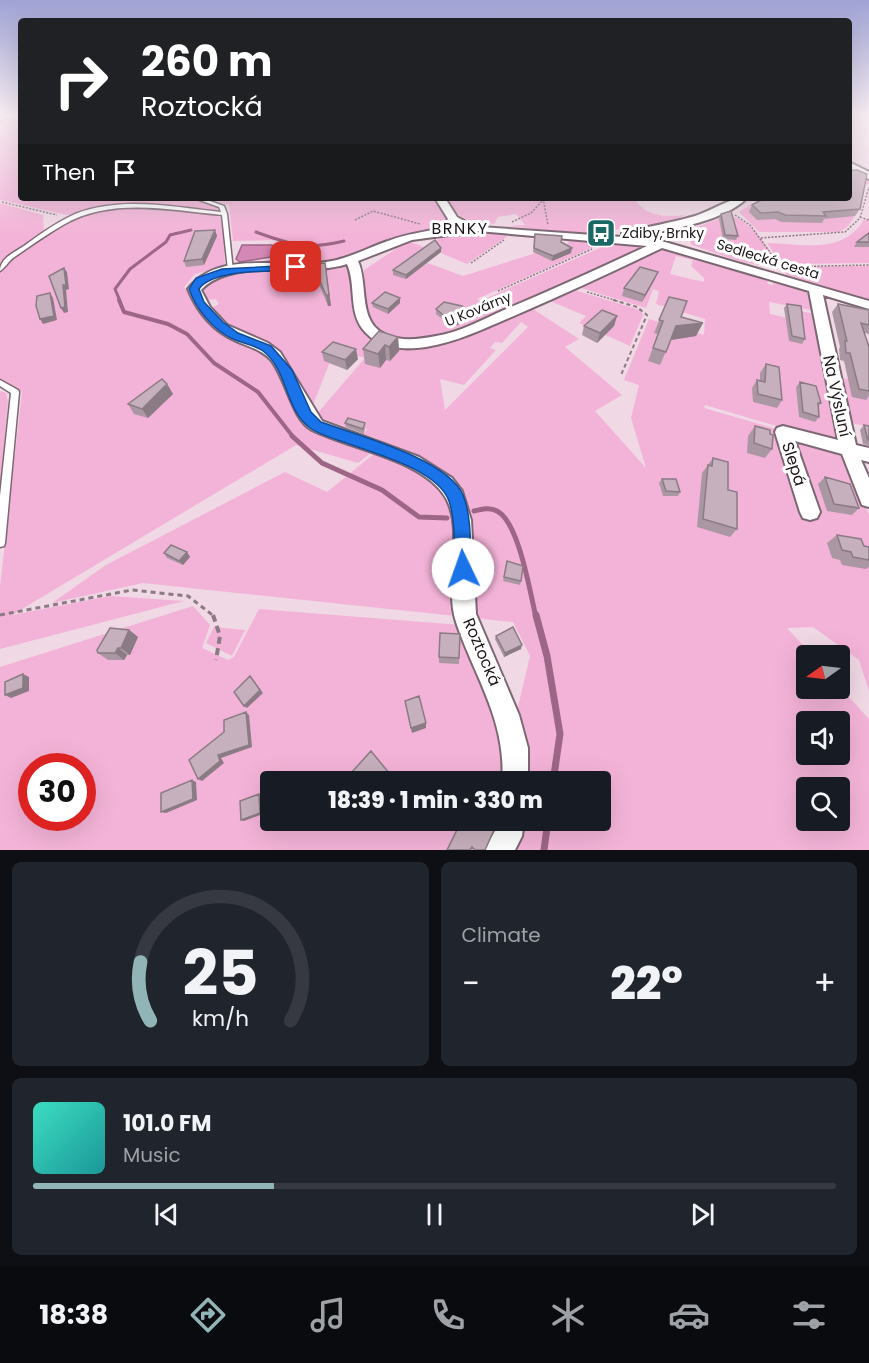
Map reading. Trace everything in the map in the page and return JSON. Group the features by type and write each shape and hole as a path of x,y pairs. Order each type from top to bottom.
{"street":[{"path":"852,167 869,176"},
{"path":"442,201 453,219 478,228"},
{"path":"608,239 664,228 724,208 737,201"},
{"path":"446,231 453,219"},
{"name":"Sedlecká cesta","path":"478,228 661,244 869,305"},
{"name":"Roztocká","path":"478,228 446,231 402,240 352,261 319,267 231,270 200,280 194,289 199,303 219,325 234,336 267,348 287,373 305,415 316,425 415,463 434,474 456,496 461,523 465,616 508,714 517,771"},
{"name":"U Kovárny","path":"352,261 357,268 358,305 366,324 378,336 399,342 426,342 454,336 570,287 661,244"},
{"name":"Na Výsluní","path":"815,289 848,449 869,500"},
{"name":"Slepá","path":"810,512 783,432 869,455"},
{"path":"498,850 508,836 509,831"}],"lane":[{"path":"205,201 220,206 224,214 231,270"},
{"path":"0,269 8,259 67,221 93,211 122,207 224,214"},
{"path":"0,383 15,392 0,543"}],"path":[{"path":"761,238 845,232 861,218 869,187"},
{"path":"492,229 522,218 541,201"},
{"path":"543,201 548,224 546,234"},
{"path":"2,202 57,215 67,221"},
{"path":"724,208 750,225 780,266"},
{"path":"355,220 373,211 446,231"},
{"path":"861,218 869,219"},
{"path":"471,263 517,231"},
{"path":"498,291 607,242 608,239"},
{"path":"771,276 780,266 869,265"},
{"path":"570,287 637,307 646,315 621,375"},
{"path":"0,615 132,590 188,596 215,617 220,636 216,660"}],"shaded area":[{"path":"0,156 18,156 18,201 200,201 221,207 214,211 163,207 103,208 67,215 0,200"},
{"path":"852,170 869,178 869,184 864,185 854,218 839,232 759,232 739,212 756,201 852,201"},
{"path":"215,201 436,201 448,222 440,229 391,241 336,263 234,265 293,256 310,246 282,240 233,241 229,205"},
{"path":"448,201 637,201 644,209 664,216 686,215 665,224 577,234 508,226 525,225 516,214 498,217 494,224 471,221 460,216"},
{"path":"0,203 43,215 44,233 0,264"},
{"path":"122,208 212,214 223,219 225,267 195,274 184,287 204,311 265,350 286,382 303,422 372,452 358,463 296,445 12,615 110,596 184,601 0,649 0,587 22,392 0,379 0,270 10,259 77,216"},
{"path":"727,216 735,217 750,226 768,248 776,263 759,265 747,263 692,245 685,231"},
{"path":"864,219 869,220 869,263 785,264 779,261 767,243 822,245 834,243 856,230"},
{"path":"476,230 508,232 509,235 467,264 434,250 440,245 434,242 446,234"},
{"path":"570,239 605,242 477,299 480,301 611,243 651,246 560,290 490,320 445,335 415,341 394,339 375,327 365,307 364,270 408,241 429,249 425,265 428,263 463,276 558,246 566,246"},
{"path":"242,245 272,245 284,255 240,262 236,259"},
{"path":"661,249 767,278 768,284 773,285 773,280 811,294 815,311 769,302 770,314 801,321 800,311 815,314 839,441 834,443 705,405 704,408 780,430 792,440 839,451 845,456 869,515 869,691 859,660 850,654 850,645 838,645 813,627 787,628 803,645 796,645 796,699 850,698 869,719 869,850 0,850 0,667 193,606 210,625 202,648 228,660 234,657 259,609 461,625 508,749 530,656 513,622 143,583 52,603 106,565 285,472 327,492 375,453 413,468 375,443 378,439 364,434 367,429 349,422 346,427 315,416 365,358 335,349 311,410 292,373 228,328 211,308 219,304 216,299 205,300 199,286 231,271 337,269 348,266 353,274 355,312 388,343 455,338 533,309 579,339 565,347 622,395 595,411 646,468 631,418 639,385 624,380 649,319 704,335 705,319 656,304 659,291 653,289 646,308 578,287","holes":["676,256 693,260 691,266 704,278 704,282 670,274","521,322 528,327 445,410 440,379 464,385 496,350 490,348 495,342 502,343"]},
{"path":"869,266 869,301 787,275 781,270 784,267"},
{"path":"574,290 640,310 643,315 630,346 579,323 586,316 550,301"},
{"path":"838,377 869,384 869,427 847,422"},
{"path":"0,391 6,393 8,402 0,487"},
{"path":"214,627 245,630 232,656 206,643"}],"building":[{"path":"852,170 867,174 860,209 823,212 826,216 785,215 778,212 761,213 752,205 759,201 852,201"},
{"path":"731,211 738,236 725,235 721,214"},
{"path":"215,230 202,259 184,261 195,231"},
{"path":"869,233 869,242 857,242"},
{"path":"535,234 562,236 561,242 572,248 553,256 534,248"},
{"path":"435,240 441,248 406,275 393,270"},
{"path":"325,263 329,295 326,295 312,264"},
{"path":"640,267 658,272 645,295 624,288"},
{"path":"64,268 65,307 61,308 49,276"},
{"path":"385,292 400,298 388,309 372,303"},
{"path":"50,293 54,316 40,319 36,306 37,296"},
{"path":"669,297 687,301 681,317 703,323 676,326 666,352 653,348 663,321 659,320"},
{"path":"444,302 462,306 474,314 452,322 436,309"},
{"path":"787,304 801,306 805,339 792,336"},
{"path":"838,304 869,310 869,325 861,323 869,347 869,391 859,389 850,353 846,353 845,341 847,341"},
{"path":"602,310 617,316 600,333 584,326"},
{"path":"379,331 398,337 389,347 385,345 378,354 363,349"},
{"path":"333,342 356,349 345,360 322,352"},
{"path":"766,364 779,367 782,400 758,394 757,380 765,382"},
{"path":"162,379 167,384 142,409 128,404"},
{"path":"800,382 816,386 821,403 818,403 819,417 803,412"},
{"path":"348,418 365,423 363,429 345,423"},
{"path":"864,425 869,426 869,440 868,440"},
{"path":"755,426 770,430 770,434 773,435 772,449 754,443"},
{"path":"713,458 728,462 728,490 737,492 737,529 703,519 708,465 712,466"},
{"path":"825,477 850,484 859,508 834,504"},
{"path":"662,479 676,479 680,492 666,491"},
{"path":"837,535 861,539 864,546 869,547 869,560 853,557 851,552 842,550"},
{"path":"171,545 187,552 179,561 164,553"},
{"path":"507,561 523,566 521,581 504,577"},
{"path":"513,627 522,645 505,653 496,636"},
{"path":"110,628 129,630 121,648 118,648 115,653 98,653 97,650"},
{"path":"440,633 460,634 459,658 439,657"},
{"path":"23,674 23,688 5,695 5,682"},
{"path":"250,676 260,690 244,706 234,692"},
{"path":"419,696 426,723 411,728 405,701"},
{"path":"246,712 249,745 218,755 220,761 198,779 189,760 224,732 224,720"},
{"path":"371,751 387,771 353,771"},
{"path":"192,780 193,799 161,812 161,793"},
{"path":"259,794 260,813 241,820 240,801"},
{"path":"456,831 494,831 485,850 475,850 472,847 470,850 447,850"}],"waterway":[{"path":"120,301 115,289 130,269 166,242 170,235 191,230"},
{"path":"256,232 299,245 309,246 344,241"},
{"path":"119,300 124,312 168,324 187,334 214,363 258,392 293,437"},
{"path":"293,437 322,463 382,490 419,517 447,518"},
{"path":"474,511 483,509 497,511 512,529 536,617"},
{"path":"536,615 547,656 560,734 555,771"},
{"path":"544,850 547,831"}],"place":[{"name":"Zdiby, Brnky","path":"601,233"}],"district":[{"name":"BRNKY","path":"460,228"}],"route":[{"path":"296,267 231,270 209,275 200,280 194,289 199,303 219,325 234,336 267,348 287,373 305,415 316,425 415,463 434,474 456,496 461,523 463,569"}]}
